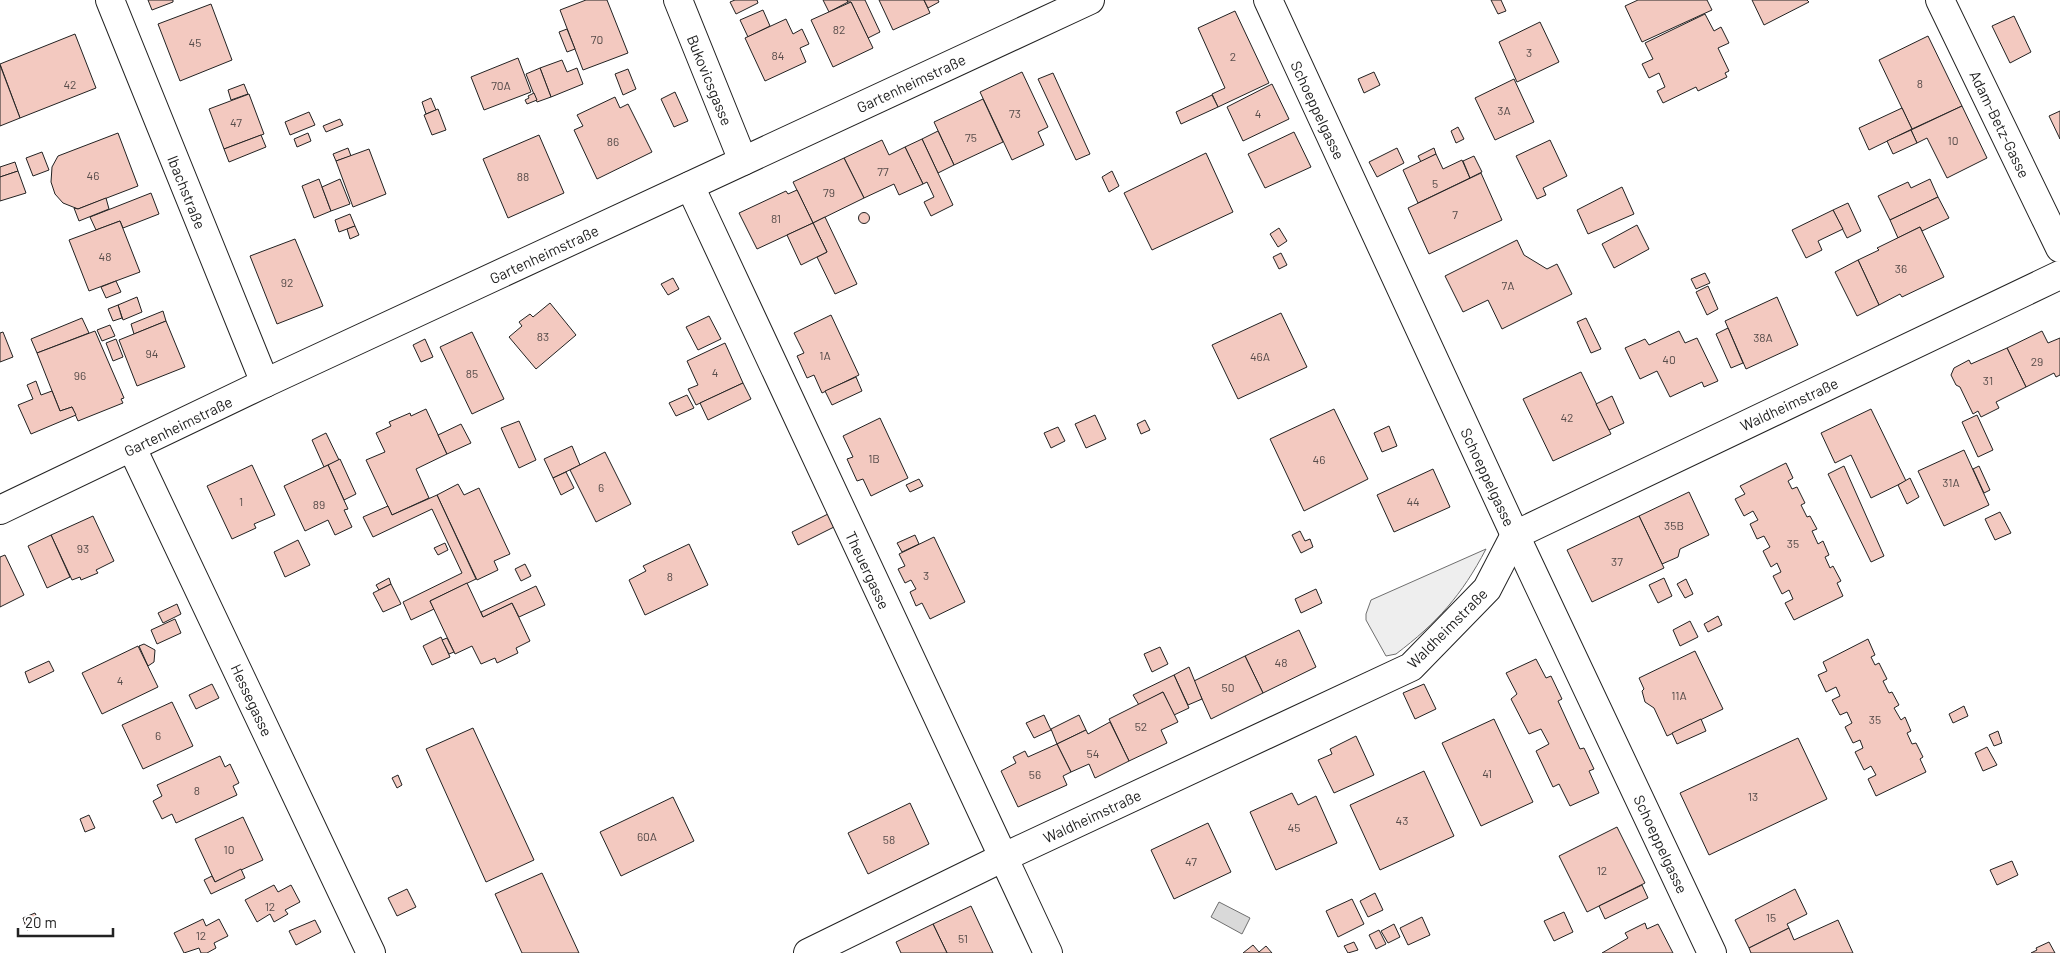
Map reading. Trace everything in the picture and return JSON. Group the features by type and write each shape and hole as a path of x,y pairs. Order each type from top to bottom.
{"street":[{"name":"Ibachstraße","path":"110,0 264,384"},
{"name":"Bukovicsgasse","path":"678,0 743,161"},
{"name":"Gartenheimstraße","path":"0,510 264,384 1090,0"},
{"name":"Schoeppelgasse","path":"1268,0 1515,535 1712,953"},
{"name":"Adam-Betz-Gasse","path":"1940,0 2060,248"},
{"name":"Theuergasse","path":"690,186 1002,858 1048,953"},
{"name":"Waldheimstraße","path":"808,953 1002,858 1411,667 1487,589 1515,535 2060,275"},
{"name":"Hessegasse","path":"132,448 371,953"}],"shaded area":[{"path":"1486,549 1458,594 1436,619 1396,654 1386,656 1366,620 1371,600"},
{"path":"1219,902 1250,918 1242,934 1211,917"}],"building":[{"path":"148,0 173,0 173,2 152,10"},
{"path":"586,0 607,0 628,53 583,70 560,10"},
{"path":"735,0 757,0 758,3 736,14 730,2"},
{"path":"823,0 847,0 848,2 829,12"},
{"path":"847,0 865,0 880,32 868,38 851,2"},
{"path":"879,0 924,0 930,13 893,30"},
{"path":"924,0 938,0 939,2 928,8"},
{"path":"1491,0 1501,0 1506,11 1498,14"},
{"path":"1638,0 1707,0 1712,10 1642,42 1625,6"},
{"path":"1752,0 1807,0 1809,2 1764,25"},
{"path":"851,2 873,48 833,67 811,20"},
{"path":"211,4 232,60 180,81 158,24"},
{"path":"763,10 770,26 748,37 740,20"},
{"path":"1235,11 1269,83 1218,107 1212,94 1225,88 1198,28"},
{"path":"1705,14 1714,31 1721,27 1729,43 1718,48 1729,71 1725,73 1727,77 1698,91 1696,87 1663,103 1657,91 1665,87 1659,73 1649,78 1642,64 1653,59 1645,43"},
{"path":"2014,16 2031,52 2010,63 1992,26"},
{"path":"786,19 793,34 802,29 809,44 800,48 806,62 765,81 745,38"},
{"path":"1540,22 1559,62 1517,82 1499,42"},
{"path":"567,29 575,49 567,52 559,32"},
{"path":"75,34 96,88 20,118 0,64"},
{"path":"1928,36 1962,106 1912,129 1879,60"},
{"path":"518,58 531,92 484,110 471,77"},
{"path":"562,60 567,72 577,68 583,84 551,97 540,68"},
{"path":"0,65 20,118 0,126"},
{"path":"540,68 551,97 537,102 526,74"},
{"path":"628,69 636,89 623,95 615,74"},
{"path":"1022,72 1048,127 1038,132 1044,145 1012,160 980,92"},
{"path":"1374,72 1380,85 1364,93 1358,79"},
{"path":"1053,73 1090,154 1076,160 1038,79"},
{"path":"1514,79 1534,122 1495,140 1475,98"},
{"path":"244,84 248,94 231,100 228,90"},
{"path":"1272,84 1289,119 1243,141 1227,107"},
{"path":"675,92 688,121 674,127 661,99"},
{"path":"534,93 537,100 527,104 525,100"},
{"path":"249,94 264,134 224,149 209,109"},
{"path":"1212,95 1218,107 1181,124 1176,112"},
{"path":"615,97 620,108 628,104 652,152 597,179 574,130 583,126 577,115"},
{"path":"431,98 436,110 426,114 422,102"},
{"path":"983,99 1003,142 954,165 934,122"},
{"path":"1962,106 1987,158 1947,178 1927,138 1917,143 1911,130"},
{"path":"1902,108 1912,129 1869,150 1859,128"},
{"path":"438,109 446,130 432,135 424,115"},
{"path":"2060,111 2060,139 2049,116"},
{"path":"309,112 315,125 290,135 285,122"},
{"path":"340,119 343,125 326,132 323,126"},
{"path":"1458,127 1464,139 1456,143 1451,131"},
{"path":"1911,130 1917,143 1893,154 1887,141"},
{"path":"938,131 954,165 938,173 922,139"},
{"path":"1294,132 1311,167 1265,188 1248,154"},
{"path":"118,133 138,186 78,209 63,203 55,194 51,182 52,167 58,156"},
{"path":"308,133 311,141 297,147 294,139"},
{"path":"261,135 266,147 229,162 224,149"},
{"path":"539,135 564,193 508,218 483,159"},
{"path":"922,139 953,205 931,216 924,202 934,197 927,182 923,184 905,147"},
{"path":"882,140 889,155 905,147 923,184 899,195 894,184 864,198 844,158"},
{"path":"1550,140 1567,176 1543,188 1546,195 1537,199 1516,156"},
{"path":"348,148 351,156 336,161 333,154"},
{"path":"1397,148 1404,163 1377,177 1369,162"},
{"path":"1434,148 1436,154 1421,162 1418,156"},
{"path":"369,149 386,194 353,207 336,161"},
{"path":"42,152 49,170 33,176 26,158"},
{"path":"1206,153 1233,212 1152,250 1124,193"},
{"path":"1436,154 1443,169 1462,160 1470,178 1418,203 1403,170"},
{"path":"1474,156 1482,172 1470,178 1463,161"},
{"path":"844,158 864,198 813,223 793,182"},
{"path":"15,162 18,171 0,177 0,167"},
{"path":"18,171 26,193 0,201 0,177"},
{"path":"1112,171 1119,186 1109,192 1102,177"},
{"path":"1481,173 1502,220 1429,254 1408,208"},
{"path":"319,179 331,211 314,218 302,186"},
{"path":"340,179 350,204 331,211 322,187"},
{"path":"1930,179 1938,197 1890,220 1878,196 1908,182 1911,188"},
{"path":"1622,187 1634,214 1588,234 1577,210"},
{"path":"797,190 813,223 757,249 739,213 786,191 788,194"},
{"path":"151,193 159,214 123,228 120,221 96,230 90,217"},
{"path":"1938,197 1949,218 1922,231 1920,227 1898,238 1890,220"},
{"path":"106,198 109,209 79,221 74,208 78,209"},
{"path":"1848,203 1861,231 1847,238 1833,210"},
{"path":"1833,210 1843,229 1818,241 1822,250 1806,258 1792,230"},
{"path":"864,212 870,218 864,224 858,218"},
{"path":"350,214 355,226 339,232 335,220"},
{"path":"825,217 857,284 835,294 817,257 827,252 813,223"},
{"path":"120,221 140,272 89,291 69,240"},
{"path":"813,223 827,252 801,265 787,235"},
{"path":"1637,225 1649,249 1614,268 1602,244"},
{"path":"355,226 359,235 350,239 347,229"},
{"path":"1920,227 1944,277 1902,297 1900,294 1879,305 1858,260 1879,250 1877,248"},
{"path":"1279,228 1287,241 1278,247 1270,234"},
{"path":"295,239 323,306 277,324 250,256"},
{"path":"1517,240 1524,255 1547,269 1557,264 1572,294 1502,329 1488,300 1463,312 1445,276"},
{"path":"1281,253 1287,265 1279,269 1273,257"},
{"path":"1858,260 1879,305 1857,316 1835,272"},
{"path":"1705,273 1710,283 1696,289 1691,279"},
{"path":"673,278 679,289 668,295 661,284"},
{"path":"116,281 121,292 106,298 101,287"},
{"path":"1708,286 1718,309 1707,315 1696,292"},
{"path":"137,297 142,312 123,320 118,305"},
{"path":"1777,297 1798,345 1746,369 1725,321"},
{"path":"550,303 576,335 536,369 509,337 522,326 519,322 530,314 533,317"},
{"path":"118,305 122,318 113,321 108,309"},
{"path":"163,311 166,321 134,334 131,324"},
{"path":"1281,313 1307,367 1238,399 1212,345"},
{"path":"831,315 859,375 822,393 814,375 807,378 797,356 804,353 794,333"},
{"path":"709,316 721,339 698,350 686,327"},
{"path":"82,318 89,333 37,353 31,339"},
{"path":"1586,318 1601,349 1591,353 1577,322"},
{"path":"166,321 185,367 137,386 119,340"},
{"path":"110,325 115,336 102,341 97,330"},
{"path":"1728,328 1743,363 1731,368 1716,334"},
{"path":"95,331 124,398 121,399 123,403 78,421 72,407 60,411 37,353"},
{"path":"1679,331 1685,343 1697,338 1718,381 1704,387 1702,382 1670,397 1657,371 1640,379 1625,348 1645,339 1649,345"},
{"path":"2042,331 2048,343 2060,338 2060,375 2056,377 2054,373 2026,387 2007,348"},
{"path":"3,332 13,357 0,362 0,333"},
{"path":"472,332 504,399 472,414 440,347"},
{"path":"116,339 123,357 113,361 106,343"},
{"path":"425,339 433,357 421,362 413,345"},
{"path":"725,343 743,383 696,405 688,389 698,385 687,361"},
{"path":"2007,348 2026,387 1996,402 1999,408 1981,417 1978,411 1973,414 1960,387 1956,385 1951,375 1954,368 1969,360 1971,364"},
{"path":"1581,372 1611,434 1553,461 1523,399"},
{"path":"856,377 862,391 832,405 825,391"},
{"path":"36,381 41,395 52,391 60,411 72,407 76,415 31,434 18,405 33,399 27,385"},
{"path":"743,383 751,399 708,420 700,403"},
{"path":"687,395 694,408 676,416 669,403"},
{"path":"1612,396 1624,423 1609,430 1596,404"},
{"path":"426,409 447,454 416,469 429,498 392,515 366,460 385,452 376,433 391,426 389,422 410,413 411,416"},
{"path":"1334,409 1368,479 1304,511 1270,439"},
{"path":"1871,409 1906,481 1871,498 1851,455 1835,463 1821,433"},
{"path":"1095,415 1106,439 1086,448 1075,424"},
{"path":"1977,415 1993,450 1978,457 1962,422"},
{"path":"880,418 908,478 871,496 863,479 857,481 847,459 853,457 843,436"},
{"path":"1145,420 1150,430 1141,434 1137,424"},
{"path":"519,421 536,460 519,468 501,428"},
{"path":"461,424 471,443 447,454 438,435"},
{"path":"1389,426 1397,446 1382,452 1374,433"},
{"path":"1058,427 1065,441 1051,448 1044,433"},
{"path":"326,433 339,460 324,467 312,440"},
{"path":"572,446 580,465 553,478 544,459"},
{"path":"1964,450 1989,505 1944,526 1918,471"},
{"path":"605,452 631,504 596,522 570,470"},
{"path":"340,459 356,494 344,500 328,465"},
{"path":"1786,463 1793,478 1788,481 1792,489 1797,487 1805,503 1801,505 1807,517 1810,516 1817,529 1812,531 1818,544 1823,541 1829,555 1825,557 1830,568 1833,566 1841,581 1837,583 1843,596 1794,620 1785,603 1793,599 1789,590 1782,594 1773,576 1781,572 1777,563 1771,567 1763,551 1770,547 1764,536 1757,539 1750,524 1758,520 1753,511 1744,516 1735,499 1745,494 1740,486"},
{"path":"252,465 275,515 254,524 256,528 232,539 207,486"},
{"path":"328,465 348,509 344,510 352,527 335,535 328,520 305,531 284,486"},
{"path":"1844,466 1884,556 1871,562 1828,474"},
{"path":"1979,466 1990,490 1984,493 1973,469"},
{"path":"1433,469 1450,507 1394,532 1377,495"},
{"path":"566,472 574,488 561,495 553,478"},
{"path":"1910,478 1919,497 1907,504 1898,485"},
{"path":"919,479 923,486 910,492 906,485"},
{"path":"458,484 464,495 479,488 510,554 494,561 498,570 477,580 437,495"},
{"path":"1689,492 1709,535 1680,549 1678,557 1662,564 1639,516"},
{"path":"437,495 476,579 430,601 434,609 411,620 403,602 462,573 432,509 373,537 363,517 388,506 392,515"},
{"path":"2000,512 2011,533 1995,540 1985,519"},
{"path":"828,514 834,527 798,545 792,532"},
{"path":"93,516 114,561 96,570 98,573 81,580 80,577 72,580 51,535"},
{"path":"1639,516 1664,568 1592,602 1567,550"},
{"path":"1300,531 1305,541 1310,539 1313,547 1301,553 1292,535"},
{"path":"51,535 70,577 47,588 28,546"},
{"path":"915,535 919,544 902,552 897,543"},
{"path":"934,537 965,602 930,619 922,603 916,606 910,592 916,589 911,580 905,583 898,569 905,566 899,554"},
{"path":"298,540 310,565 285,577 274,552"},
{"path":"445,543 448,550 438,555 434,548"},
{"path":"689,544 708,585 645,615 629,580 646,571 643,566"},
{"path":"5,555 24,595 0,607 0,557"},
{"path":"525,564 531,576 521,581 515,569"},
{"path":"389,578 391,584 379,590 376,585"},
{"path":"1664,578 1672,596 1658,603 1649,585"},
{"path":"1686,579 1693,594 1685,598 1677,584"},
{"path":"467,583 483,617 512,603 530,641 516,648 518,653 497,663 495,658 481,664 472,646 455,654 430,601"},
{"path":"391,584 401,604 383,612 373,593"},
{"path":"536,586 545,605 519,617 512,603 483,617 481,612"},
{"path":"1316,589 1322,603 1301,613 1295,599"},
{"path":"177,604 181,614 163,623 158,613"},
{"path":"1718,616 1722,625 1708,632 1704,624"},
{"path":"175,619 181,633 157,644 151,630"},
{"path":"1690,621 1698,637 1680,646 1673,630"},
{"path":"1299,630 1316,667 1263,693 1245,656"},
{"path":"441,637 450,657 432,665 423,646"},
{"path":"447,638 454,652 449,654 442,640"},
{"path":"1868,639 1875,655 1871,657 1875,665 1879,663 1887,679 1883,681 1889,693 1892,692 1899,705 1894,708 1901,720 1905,717 1911,731 1907,733 1912,744 1916,743 1923,757 1920,759 1926,772 1876,796 1868,779 1876,775 1871,766 1864,770 1855,752 1863,748 1860,740 1853,743 1845,727 1852,723 1847,712 1840,715 1832,700 1840,696 1836,687 1826,692 1818,675 1827,671 1823,662"},
{"path":"144,644 155,650 154,662 148,666 139,646"},
{"path":"138,646 158,687 102,714 82,673"},
{"path":"1160,647 1168,664 1152,672 1144,654"},
{"path":"1695,651 1723,709 1667,736 1654,708 1645,702 1642,691 1644,689 1639,678"},
{"path":"1245,656 1263,693 1211,719 1194,681"},
{"path":"1536,659 1546,678 1551,676 1562,699 1558,701 1580,749 1584,748 1594,769 1589,771 1599,793 1570,806 1559,784 1553,787 1536,751 1549,744 1541,729 1529,734 1511,699 1517,694 1506,673"},
{"path":"49,661 54,671 29,683 25,672"},
{"path":"1189,667 1202,699 1188,705 1174,675"},
{"path":"1174,675 1189,708 1174,715 1163,692 1139,705 1133,695"},
{"path":"212,684 219,698 196,709 189,695"},
{"path":"1424,684 1436,709 1415,719 1403,693"},
{"path":"1163,692 1178,722 1161,730 1167,743 1129,761 1109,719"},
{"path":"172,702 193,746 143,769 122,725"},
{"path":"1964,706 1968,716 1953,723 1949,714"},
{"path":"1044,715 1051,730 1034,738 1026,723"},
{"path":"1079,715 1086,730 1057,744 1051,729"},
{"path":"1494,719 1533,802 1481,826 1442,743"},
{"path":"1701,719 1706,731 1677,744 1672,733"},
{"path":"1110,722 1129,761 1095,778 1089,764 1071,772 1057,744 1086,730 1088,734"},
{"path":"473,728 534,860 486,882 426,749"},
{"path":"1998,731 2002,743 1994,746 1989,735"},
{"path":"1356,736 1374,775 1334,793 1318,760 1332,754 1330,749"},
{"path":"1798,738 1827,799 1709,855 1680,793"},
{"path":"1057,744 1071,772 1063,776 1067,785 1018,807 1001,771 1016,763 1013,757 1025,751 1028,757"},
{"path":"1987,747 1997,765 1983,771 1975,753"},
{"path":"220,756 225,767 230,764 239,783 233,786 237,795 176,823 172,814 162,819 153,801 162,796 157,785"},
{"path":"1424,771 1454,836 1380,870 1350,805"},
{"path":"398,775 402,785 397,788 392,778"},
{"path":"1292,793 1298,805 1316,796 1337,843 1276,870 1250,812"},
{"path":"673,797 694,841 621,876 600,832"},
{"path":"910,803 929,844 868,874 848,833"},
{"path":"89,815 95,828 85,832 80,819"},
{"path":"243,817 263,860 215,882 195,839"},
{"path":"1208,823 1231,872 1174,899 1151,850"},
{"path":"1617,827 1645,883 1587,912 1559,856"},
{"path":"2012,861 2018,875 1997,885 1990,870"},
{"path":"241,869 245,878 211,894 204,880 212,876 215,882"},
{"path":"542,873 579,953 522,953 495,894"},
{"path":"274,885 278,892 291,885 300,902 285,910 288,914 274,922 270,914 257,922 245,900"},
{"path":"1642,885 1648,898 1605,919 1599,906"},
{"path":"407,889 416,907 397,916 388,898"},
{"path":"1795,889 1807,914 1787,924 1789,928 1749,948 1735,920"},
{"path":"1375,893 1383,910 1368,917 1360,901"},
{"path":"1352,899 1364,924 1338,937 1326,911"},
{"path":"971,906 993,953 947,953 933,924"},
{"path":"1564,912 1573,932 1554,941 1544,921"},
{"path":"35,913 40,924 27,930 23,918"},
{"path":"1422,917 1430,935 1408,945 1400,928"},
{"path":"203,919 206,926 219,919 228,936 214,943 216,948 207,953 201,953 199,948 184,953 174,933"},
{"path":"315,920 321,932 296,945 289,931"},
{"path":"1838,920 1853,953 1751,953 1749,948 1789,928 1794,940"},
{"path":"1645,923 1647,929 1658,924 1673,953 1602,953 1628,938 1625,933"},
{"path":"933,924 947,953 901,953 896,942"},
{"path":"1394,924 1400,937 1388,943 1381,931"},
{"path":"1379,930 1386,944 1376,949 1369,935"},
{"path":"1354,942 1358,950 1348,953 1344,946"},
{"path":"2049,942 2055,953 2031,953 2037,950 2036,948"},
{"path":"1253,945 1259,952 1266,946 1272,953 1243,953"}]}
